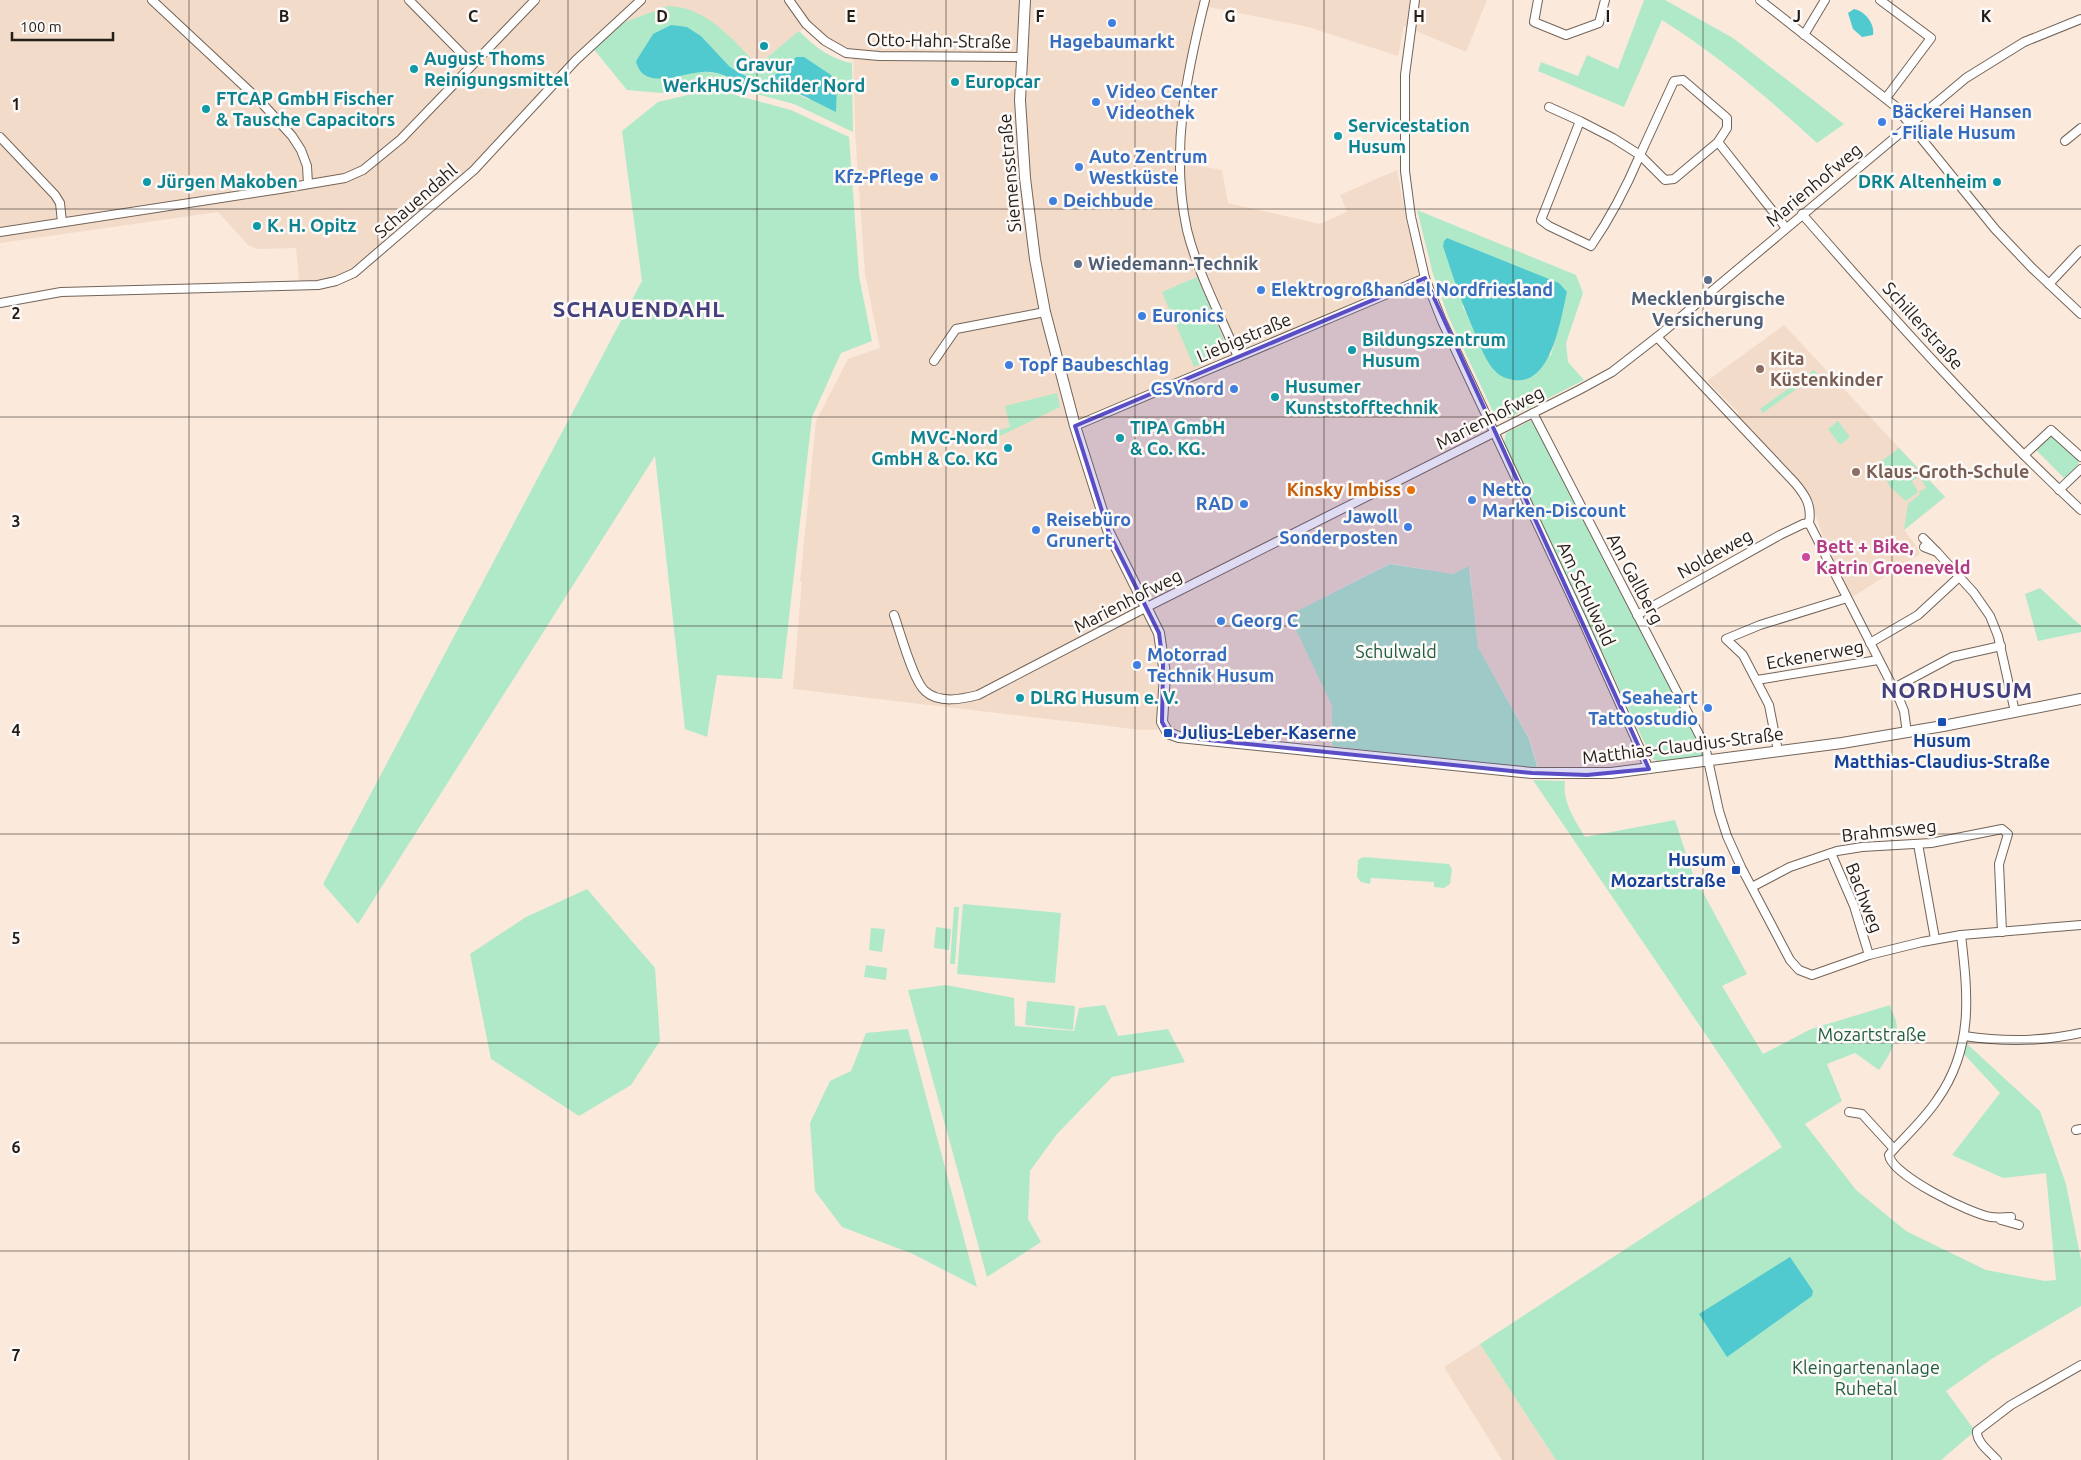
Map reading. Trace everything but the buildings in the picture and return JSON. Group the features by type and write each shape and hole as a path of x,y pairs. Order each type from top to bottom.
{"street":[{"path":"152,0 259,100 292,136 301,150 306,166 308,184"},
{"path":"409,0 472,64"},
{"path":"0,232 345,178 363,170 401,139 534,0"},
{"name":"Schauendahl","path":"0,303 61,292 318,284 336,281 354,273 474,170 576,60 641,0"},
{"name":"Otto-Hahn-Straße","path":"789,0 806,24 818,36 846,53 879,56 1021,57"},
{"name":"Siemensstraße","path":"1025,0 1020,100 1025,178 1035,259 1045,312 1075,426 1109,533 1159,633 1165,674 1162,722 1168,733"},
{"path":"1205,0 1191,56 1184,99 1179,164 1182,199 1188,231 1197,260 1238,357"},
{"name":"Am Schulwald","path":"1415,0 1405,75 1405,171 1411,217 1425,278 1442,321 1649,769"},
{"path":"1538,0 1534,22 1566,35 1583,30 1599,22 1605,0"},
{"path":"1760,0 1886,98 1911,123 1982,214 2011,247 2081,314"},
{"path":"1804,35 1825,0"},
{"path":"1880,0 1931,38 1886,98"},
{"name":"Marienhofweg","path":"894,615 918,682 925,692 948,700 978,695 1147,607 1612,372 1657,337 1957,85 2024,42 2081,19"},
{"path":"1549,107 1580,121 1613,138 1640,155 1665,180 1674,179 1718,142 1727,128 1727,118 1682,80 1674,81 1640,155 1627,185 1609,220 1591,246 1549,226 1541,220 1580,121"},
{"path":"2066,141 2081,128"},
{"path":"0,137 55,195 60,203 62,222"},
{"path":"1718,142 1786,228"},
{"name":"Schillerstraße","path":"1802,214 1913,338 2024,455 2081,510"},
{"path":"2048,284 2081,250"},
{"name":"Liebigstraße","path":"1075,426 1425,278"},
{"path":"934,361 956,329 1045,312"},
{"path":"1657,337 1801,490 1809,504 1809,523 1894,688 1904,711 1908,732"},
{"name":"Am Gallberg","path":"1533,413 1702,740 1708,760"},
{"path":"2024,455 2051,430 2081,457"},
{"path":"2059,490 2081,469"},
{"name":"Noldeweg","path":"1637,615 1780,535 1809,523"},
{"path":"1924,538 1983,605 1994,626 2001,646 2014,712"},
{"path":"1924,547 1937,552"},
{"path":"1870,643 1918,615 1959,577"},
{"path":"1778,752 1770,705 1743,654 1726,640 1760,625 1847,598"},
{"path":"1894,688 1952,657 2001,646"},
{"name":"Eckenerweg","path":"1757,680 1878,660"},
{"name":"Matthias-Claudius-Straße","path":"1168,733 1179,737 1532,774 1587,775 1778,752 1908,732 2081,699"},
{"path":"1708,760 1722,822 1734,852 1790,960 1803,973 1817,974 1869,955 1935,939 2081,925"},
{"name":"Brahmsweg","path":"1752,887 1790,867 1831,853 1862,847 1918,844 1949,840 2002,829 2006,831 2008,837 2000,856 2002,932"},
{"path":"1918,844 1935,939"},
{"name":"Bachweg","path":"1831,853 1854,906 1869,955"},
{"path":"1961,935 1967,993 1967,1018 1956,1063 1942,1092 1918,1124 1889,1155 1892,1163 1916,1182 1952,1202 2018,1225"},
{"path":"1964,1036 2018,1041 2054,1039 2081,1033"},
{"path":"1849,1112 1862,1114 1894,1149"},
{"path":"1992,1217 2011,1217"},
{"path":"1997,1460 1980,1442 1977,1431 2011,1405 2081,1365"}],"highlighted area":[{"path":"1425,278 1649,769 1587,775 1532,773 1179,737 1168,733 1162,722 1163,665 1159,633 1109,533 1075,426"}],"shaded area":[{"path":"0,0 1487,0 1466,52 1404,26 1398,56 1308,27 1209,7 1195,56 1188,99 1182,163 1222,170 1228,203 1320,224 1347,212 1340,195 1397,170 1406,218 1422,276 1440,322 1638,750 1641,762 1639,765 1617,769 1539,770 1530,739 1478,647 1470,566 1453,574 1390,563 1289,615 1332,706 1331,746 1184,729 1142,730 793,689 802,581 800,582 816,421 848,359 880,348 865,274 855,131 853,51 847,50 826,39 809,24 758,65 717,26 592,47 469,172 352,272 335,279 318,282 299,282 296,248 259,249 249,246 218,212 0,243"},
{"name":"Klaus-Groth-Schule","path":"1784,325 1945,497 1904,530 1920,554 1851,598 1826,546 1809,496 1738,419 1738,412 1707,381"},
{"path":"1480,1344 1556,1460 1502,1460 1444,1367"}],"green space":[{"path":"1644,0 1665,0 1733,38 1844,124 1817,143 1742,78 1662,20 1624,107 1538,71 1541,62 1578,76 1587,55 1618,69"},
{"path":"668,6 695,12 718,26 758,65 799,31 823,52 837,59 852,63 853,132 794,104 712,82 684,84 662,93 627,90 592,47 625,22","holes":["687,27 701,36 730,67 756,82 767,82 796,57 810,100 788,90 767,90 752,86 727,75 636,61 653,34"]},
{"path":"713,89 791,110 849,137 859,276 872,341 841,353 812,417 782,679 717,675 707,737 685,729 655,456 358,924 323,884 642,281 622,131 658,102"},
{"path":"1417,210 1576,275 1583,293 1566,343 1568,362 1584,380 1505,420 1496,418 1449,318 1433,274","holes":["1567,292 1551,355 1495,372 1462,305"]},
{"path":"1197,277 1226,345 1223,355 1194,367 1162,292"},
{"path":"1814,370 1817,374 1763,413 1760,409"},
{"path":"1057,393 1060,407 994,439 993,432 1010,427 1005,406"},
{"path":"1533,421 1705,750 1701,756 1661,762 1652,759 1504,443 1506,433"},
{"path":"1838,421 1850,437 1840,445 1828,429"},
{"path":"2055,435 2079,460 2078,465 2065,479 2035,449 2049,436"},
{"path":"1899,448 1945,497 1904,530 1908,504 1920,494 1919,492 1926,488 1914,466 1912,467 1917,478 1912,481 1918,492 1906,501 1890,487 1878,464"},
{"name":"Schulwald","path":"1390,564 1453,574 1469,566 1478,647 1529,739 1538,770 1332,746 1332,706 1289,615"},
{"path":"2040,588 2081,626 2081,632 2038,641 2025,594"},
{"path":"1533,780 1565,781 1567,803 1585,837 1675,820 1692,872 1747,974 1722,986 1763,1054 1811,1029 1890,1005 1897,1027 1895,1040 1890,1053 1879,1070 1855,1053 1827,1064 1842,1101 1805,1124 1856,1190 1906,1231 1986,1270 2045,1281 2056,1280 2046,1173 2003,1178 1952,1155 2000,1093 1962,1052 1965,1042 2040,1111 2066,1184 2081,1260 2081,1306 1993,1358 1946,1391 1975,1431 1941,1460 1556,1460 1480,1344 1782,1147"},
{"path":"1363,857 1449,864 1452,869 1450,884 1444,888 1434,887 1434,882 1371,878 1370,884 1361,882 1357,877 1358,860"},
{"path":"587,889 655,968 660,1041 631,1085 579,1116 491,1059 470,954 526,917"},
{"path":"963,904 1061,913 1055,983 957,974"},
{"path":"954,907 959,907 955,964 950,964"},
{"path":"936,927 951,929 949,950 934,948"},
{"path":"871,928 885,929 882,952 869,950"},
{"path":"866,965 887,968 886,980 864,977"},
{"path":"946,985 1014,998 1015,1026 1074,1031 1079,1008 1105,1005 1118,1036 1168,1029 1185,1062 1112,1077 1057,1134 1030,1171 1028,1219 1041,1242 987,1277 908,990"},
{"path":"1027,1001 1075,1006 1073,1030 1025,1025"},
{"path":"908,1029 977,1287 913,1254 842,1227 815,1191 810,1123 830,1081 851,1071 866,1033"}],"water":[{"path":"1854,9 1862,12 1871,22 1873,35 1862,37 1853,29 1848,13"},
{"path":"671,25 687,27 701,36 730,67 756,82 767,82 796,57 804,57 831,75 837,84 836,112 793,92 783,89 753,87 716,73 702,72 664,78 646,76 640,70 636,61 653,34"},
{"path":"1447,238 1559,283 1567,292 1558,332 1552,348 1546,361 1537,372 1527,379 1514,380 1503,377 1494,370 1486,358 1458,292 1443,246"},
{"path":"1790,1257 1813,1291 1812,1296 1727,1357 1699,1314"}],"place":[{"name":"Hagebaumarkt","path":"1112,23"},
{"name":"Gravur WerkHUS/Schilder Nord","path":"764,46"},
{"name":"August Thoms Reinigungsmittel","path":"414,69"},
{"name":"Europcar","path":"955,82"},
{"name":"Video Center Videothek","path":"1096,102"},
{"name":"FTCAP GmbH Fischer & Tausche Capacitors","path":"206,109"},
{"name":"Bäckerei Hansen - Filiale Husum","path":"1882,122"},
{"name":"Servicestation Husum","path":"1338,136"},
{"name":"Auto Zentrum Westküste","path":"1079,167"},
{"name":"Kfz-Pflege","path":"934,177"},
{"name":"Jürgen Makoben","path":"147,182"},
{"name":"DRK Altenheim","path":"1997,182"},
{"name":"Deichbude","path":"1053,201"},
{"name":"K. H. Opitz","path":"257,226"},
{"name":"Wiedemann-Technik","path":"1078,264"},
{"name":"Mecklenburgische Versicherung","path":"1708,280"},
{"name":"Elektrogroßhandel Nordfriesland","path":"1261,290"},
{"name":"Euronics","path":"1142,316"},
{"name":"Bildungszentrum Husum","path":"1352,350"},
{"name":"Topf Baubeschlag","path":"1009,365"},
{"name":"Kita Küstenkinder","path":"1760,369"},
{"name":"CSVnord","path":"1234,389"},
{"name":"Husumer Kunststofftechnik","path":"1275,397"},
{"name":"TIPA GmbH & Co. KG.","path":"1120,438"},
{"name":"MVC-Nord GmbH & Co. KG","path":"1008,448"},
{"name":"Klaus-Groth-Schule","path":"1856,472"},
{"name":"Kinsky Imbiss","path":"1411,490"},
{"name":"Netto Marken-Discount","path":"1472,500"},
{"name":"RAD","path":"1244,504"},
{"name":"Jawoll Sonderposten","path":"1408,527"},
{"name":"Reisebüro Grunert","path":"1036,530"},
{"name":"Bett + Bike, Katrin Groeneveld","path":"1806,557"},
{"name":"Georg C","path":"1221,621"},
{"name":"Motorrad Technik Husum","path":"1137,665"},
{"name":"DLRG Husum e. V.","path":"1020,698"},
{"name":"Seaheart Tattoostudio","path":"1708,708"},
{"name":"Husum Matthias-Claudius-Straße","path":"1942,722"},
{"name":"Julius-Leber-Kaserne","path":"1168,733"},
{"name":"Husum Mozartstraße","path":"1736,870"}],"district":[{"name":"SCHAUENDAHL","path":"639,309"},
{"name":"NORDHUSUM","path":"1957,690"}],"park label":[{"name":"Mozartstraße","path":"1872,1035"},
{"name":"Kleingartenanlage Ruhetal","path":"1866,1378"}]}
